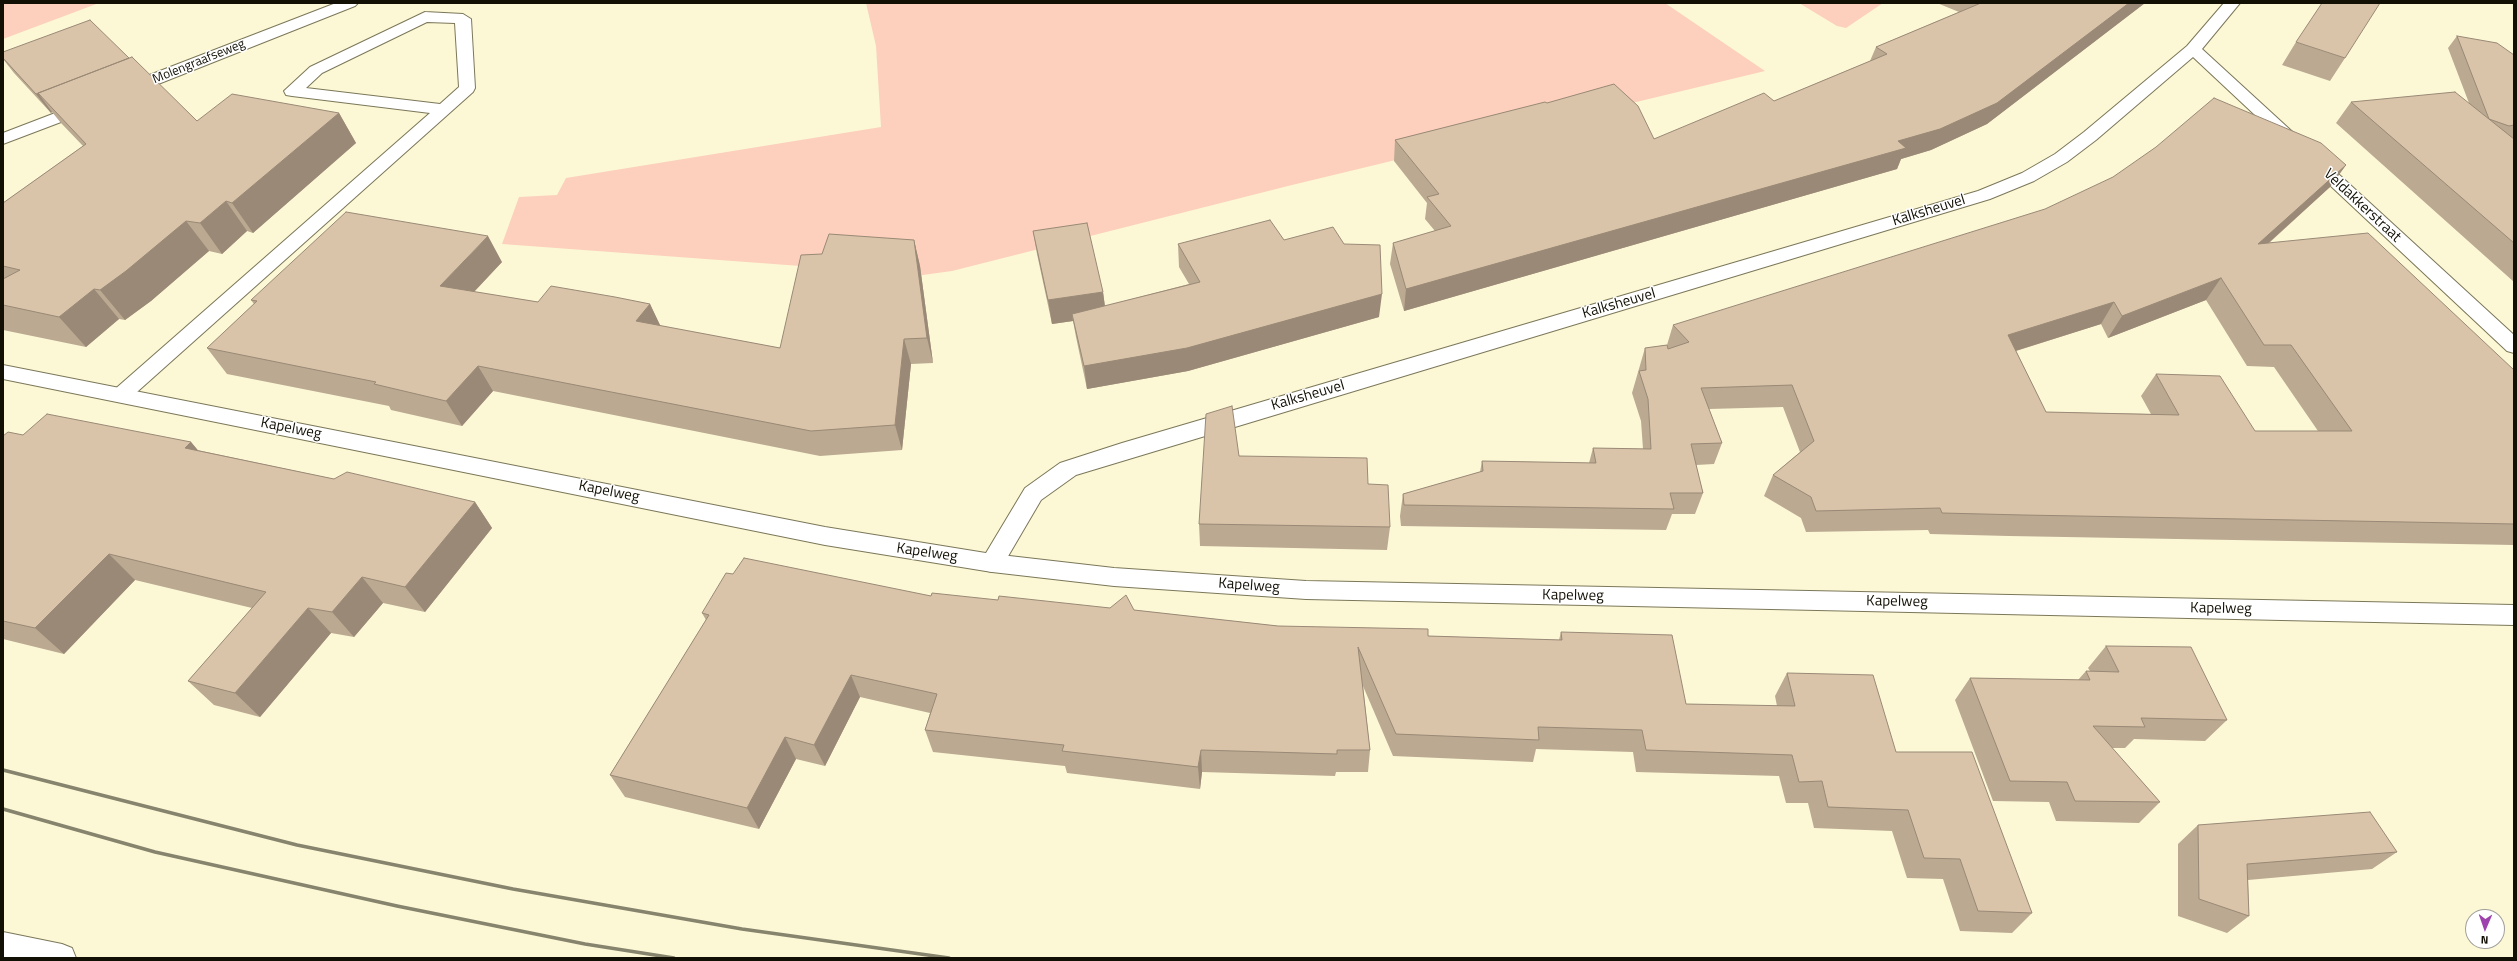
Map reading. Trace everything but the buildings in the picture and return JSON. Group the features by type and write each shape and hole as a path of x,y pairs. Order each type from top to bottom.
{"street":[{"name":"Molengraafseweg","path":"3,139 350,3"},
{"name":"Kalksheuvel","path":"992,563 1033,494 1068,469 1129,449 1984,194 2028,177 2061,158 2090,136 2193,49 2232,3"},
{"path":"121,395 444,110 467,88 463,19 425,17 316,70 292,91 444,110"},
{"name":"Veldakkerstraat","path":"2193,49 2514,346"},
{"name":"Kapelweg","path":"3,372 825,536 992,563 1114,577 1306,590 2514,615"},
{"path":"3,946 62,958"}],"shaded area":[{"path":"3,3 99,3 3,39"},
{"path":"866,3 1665,3 1765,71 1292,185 952,271 908,277 855,270 502,244 519,197 557,195 566,178 881,127 876,46"},
{"path":"1799,3 1883,3 1846,28 1837,26"}],"railway":[{"path":"3,770 297,845 513,889 742,929 949,958"},
{"path":"3,809 155,852 397,906 585,944 674,958"}]}
